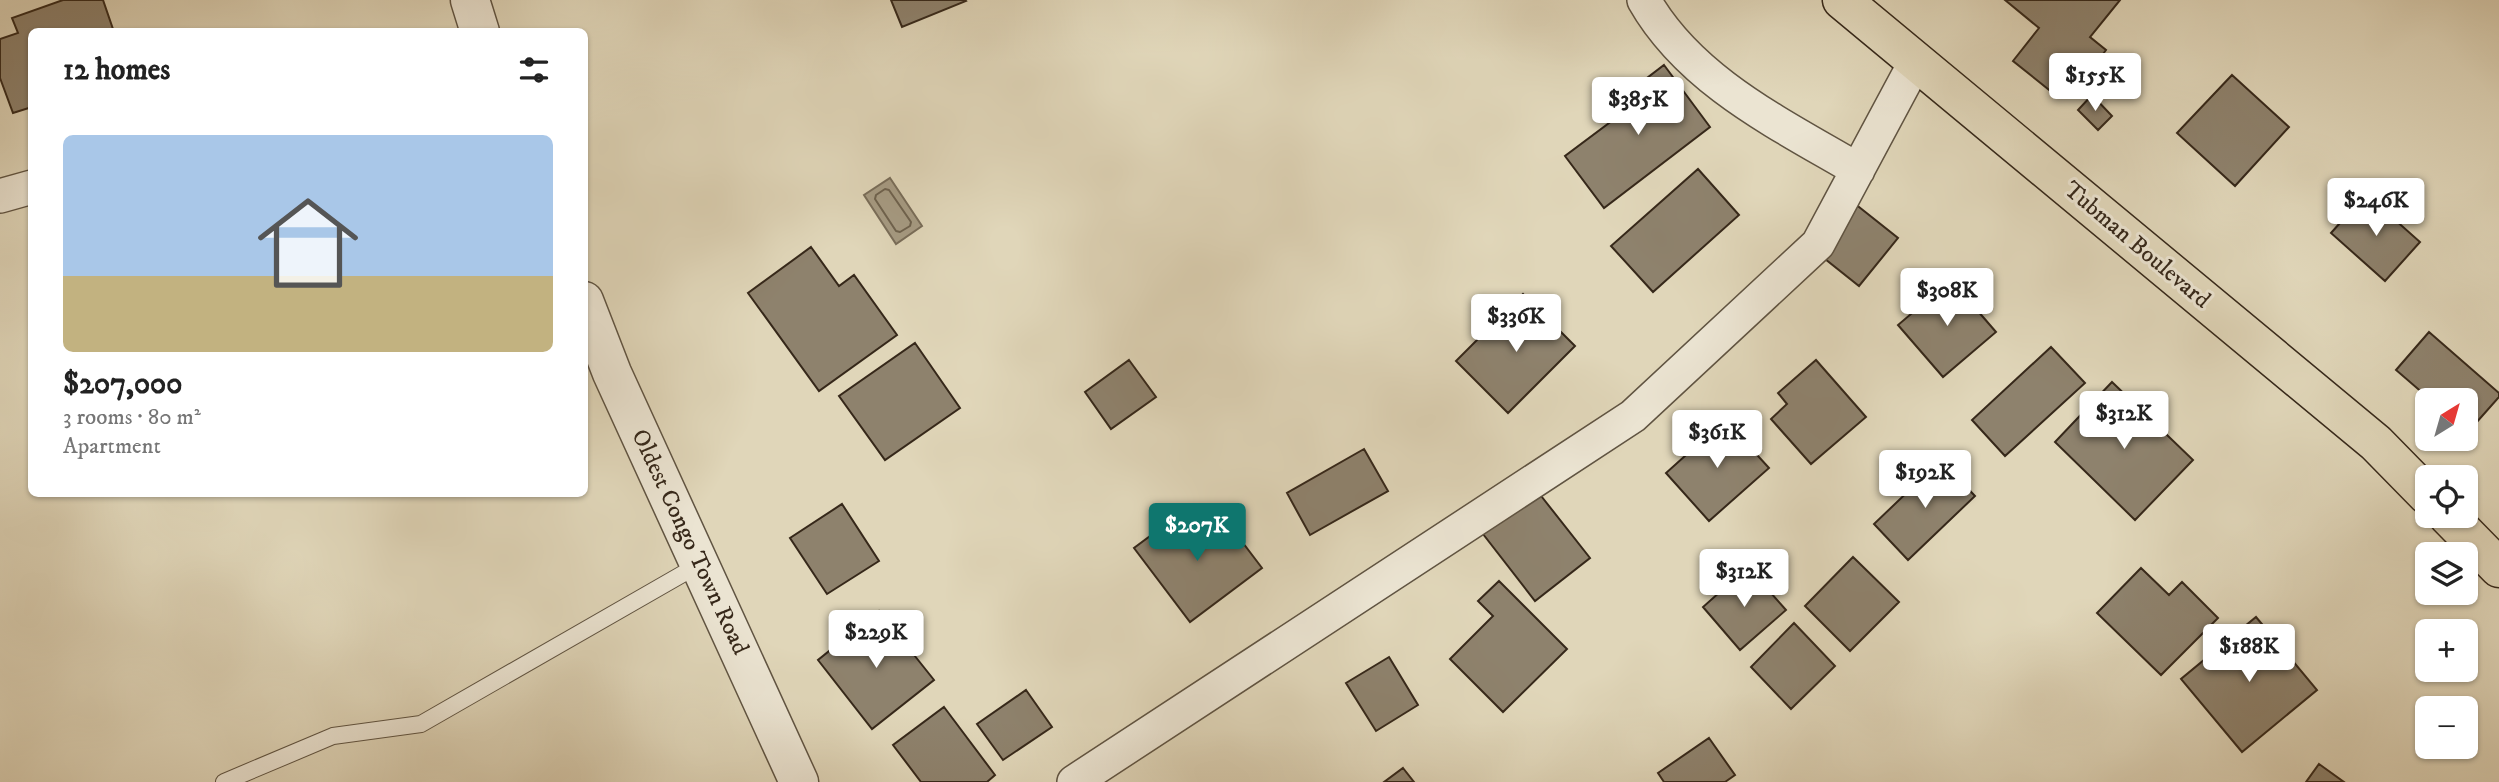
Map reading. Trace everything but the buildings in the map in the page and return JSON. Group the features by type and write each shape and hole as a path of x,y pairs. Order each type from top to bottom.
{"highway":[{"name":"Tubman Boulevard","path":"1842,0 2376,443 2415,483"},
{"path":"2460,528 2499,568"}],"street":[{"path":"470,0 479,28"},
{"path":"1644,0 1655,21 1689,57 1745,104 1858,170"},
{"path":"1074,782 1633,416 1818,244 1916,61"},
{"path":"0,197 28,188"},
{"name":"Oldest Congo Town Road","path":"588,311 612,373 799,782"}],"lane":[{"path":"224,782 333,736 421,724 700,565"}],"water":[{"path":"890,178 922,226 896,244 864,195"}]}
